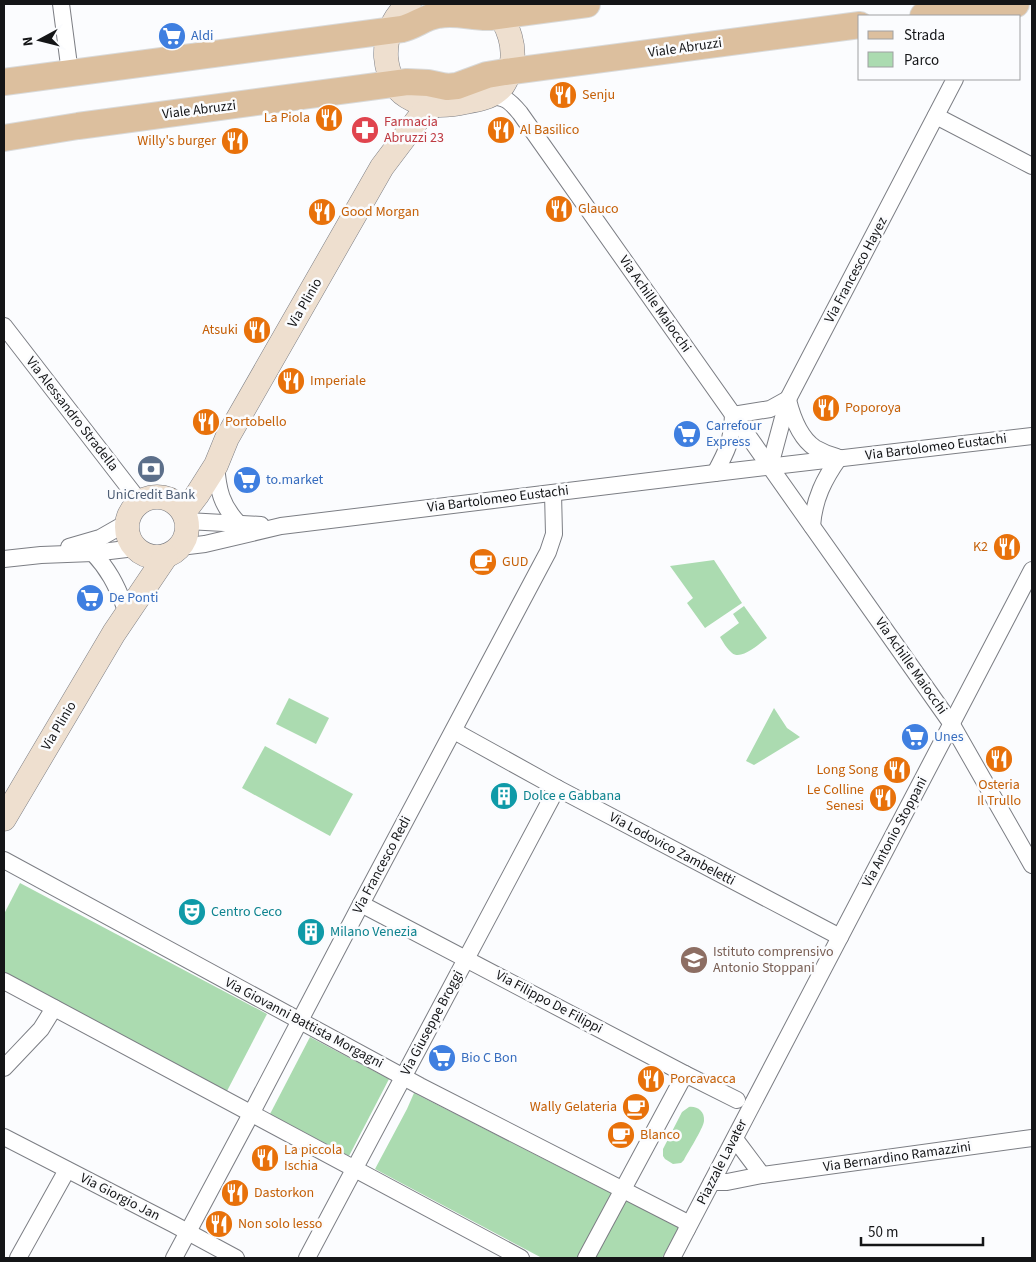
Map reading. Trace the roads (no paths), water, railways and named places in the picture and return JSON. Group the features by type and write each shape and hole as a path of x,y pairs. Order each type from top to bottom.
{"main road":[{"path":"4,82 407,28 424,19 440,14 455,13 484,18 492,7 587,4"},
{"path":"934,15 999,9"},
{"name":"Viale Abruzzi","path":"4,138 88,124 394,84 420,83 457,86 487,75 510,71 858,25"}],"street":[{"path":"61,4 70,73"},
{"path":"409,4 398,15 390,30 386,44 388,70 394,84 406,97 435,105 460,103 488,96 494,94 503,86 510,71 511,41 507,27 492,7"},
{"name":"Via Francesco Hayez","path":"770,466 788,399 955,80"},
{"name":"Via Plinio","path":"382,168 400,119 400,106 394,84"},
{"name":"Via Achille Maiocchi","path":"488,96 504,97 512,103 770,466 951,723 1032,865"},
{"name":"Via Plinio","path":"179,511 197,495 216,464 227,438 382,168 422,114 435,105"},
{"path":"936,116 1032,166"},
{"name":"Via Alessandro Stradella","path":"4,326 134,512"},
{"path":"715,473 729,444 733,415 770,409 788,399"},
{"name":"Via Bartolomeo Eustachi","path":"788,399 790,410 808,442 813,447 839,458"},
{"name":"Via Bartolomeo Eustachi","path":"4,559 41,555 138,550 152,557 281,526 1032,436"},
{"name":"Via Plinio","path":"179,511 185,483 227,438"},
{"path":"812,526 815,504 821,487 839,458"},
{"path":"216,464 222,500 230,515 239,524"},
{"name":"Via Francesco Redi","path":"174,1258 548,552 554,534 553,493"},
{"name":"Via Bartolomeo Eustachi","path":"41,555 100,538 134,512 146,499 154,497 179,511 239,524 281,526"},
{"path":"173,552 186,537 188,528 179,511"},
{"path":"134,512 128,530 129,538 138,550"},
{"name":"Via Plinio","path":"114,633 124,605 138,550"},
{"name":"Via Plinio","path":"4,819 114,633 173,552"},
{"path":"93,553 110,574 124,605"},
{"name":"Via Antonio Stoppani","path":"757,1095 1032,570"},
{"name":"Via Lodovico Zambeletti","path":"454,730 557,788 840,937"},
{"name":"Via Giuseppe Broggi","path":"307,1258 557,788"},
{"name":"Via Giovanni Battista Morgagni","path":"4,860 420,1086 624,1190"},
{"name":"Via Filippo De Filippi","path":"361,904 737,1100"},
{"path":"4,981 522,1258"},
{"path":"4,1068 41,1029 54,1008"},
{"path":"586,1258 685,1074"},
{"name":"Piazzale Lavater","path":"672,1258 757,1095"},
{"name":"Via Giorgio Jan","path":"4,1137 236,1258"},
{"name":"Via Bernardino Ramazzini","path":"712,1182 727,1182 762,1175 1032,1138"},
{"path":"735,1139 762,1175"},
{"path":"18,1258 67,1170"},
{"path":"624,1190 684,1221 687,1229"}],"place":[{"name":"Aldi","path":"172,36"},
{"name":"Senju","path":"563,95"},
{"name":"La Piola","path":"329,118"},
{"name":"Farmacia Abruzzi 23","path":"365,130"},
{"name":"Al Basilico","path":"501,130"},
{"name":"Willy's burger","path":"235,141"},
{"name":"Glauco","path":"559,209"},
{"name":"Good Morgan","path":"322,212"},
{"name":"Atsuki","path":"257,330"},
{"name":"Imperiale","path":"291,381"},
{"name":"Poporoya","path":"826,408"},
{"name":"Portobello","path":"206,422"},
{"name":"Carrefour Express","path":"687,434"},
{"name":"UniCredit Bank","path":"151,469"},
{"name":"to.market","path":"247,480"},
{"name":"K2","path":"1007,547"},
{"name":"GUD","path":"483,562"},
{"name":"De Ponti","path":"90,598"},
{"name":"Unes","path":"915,737"},
{"name":"Osteria Il Trullo","path":"999,759"},
{"name":"Long Song","path":"897,770"},
{"name":"Dolce e Gabbana","path":"504,796"},
{"name":"Le Colline Senesi","path":"883,798"},
{"name":"Centro Ceco","path":"192,912"},
{"name":"Milano Venezia","path":"311,932"},
{"name":"Istituto comprensivo Antonio Stoppani","path":"694,960"},
{"name":"Bio C Bon","path":"442,1058"},
{"name":"Porcavacca","path":"651,1079"},
{"name":"Wally Gelateria","path":"636,1107"},
{"name":"Blanco","path":"621,1135"},
{"name":"La piccola Ischia","path":"265,1158"},
{"name":"Dastorkon","path":"235,1193"},
{"name":"Non solo lesso","path":"219,1224"}]}
